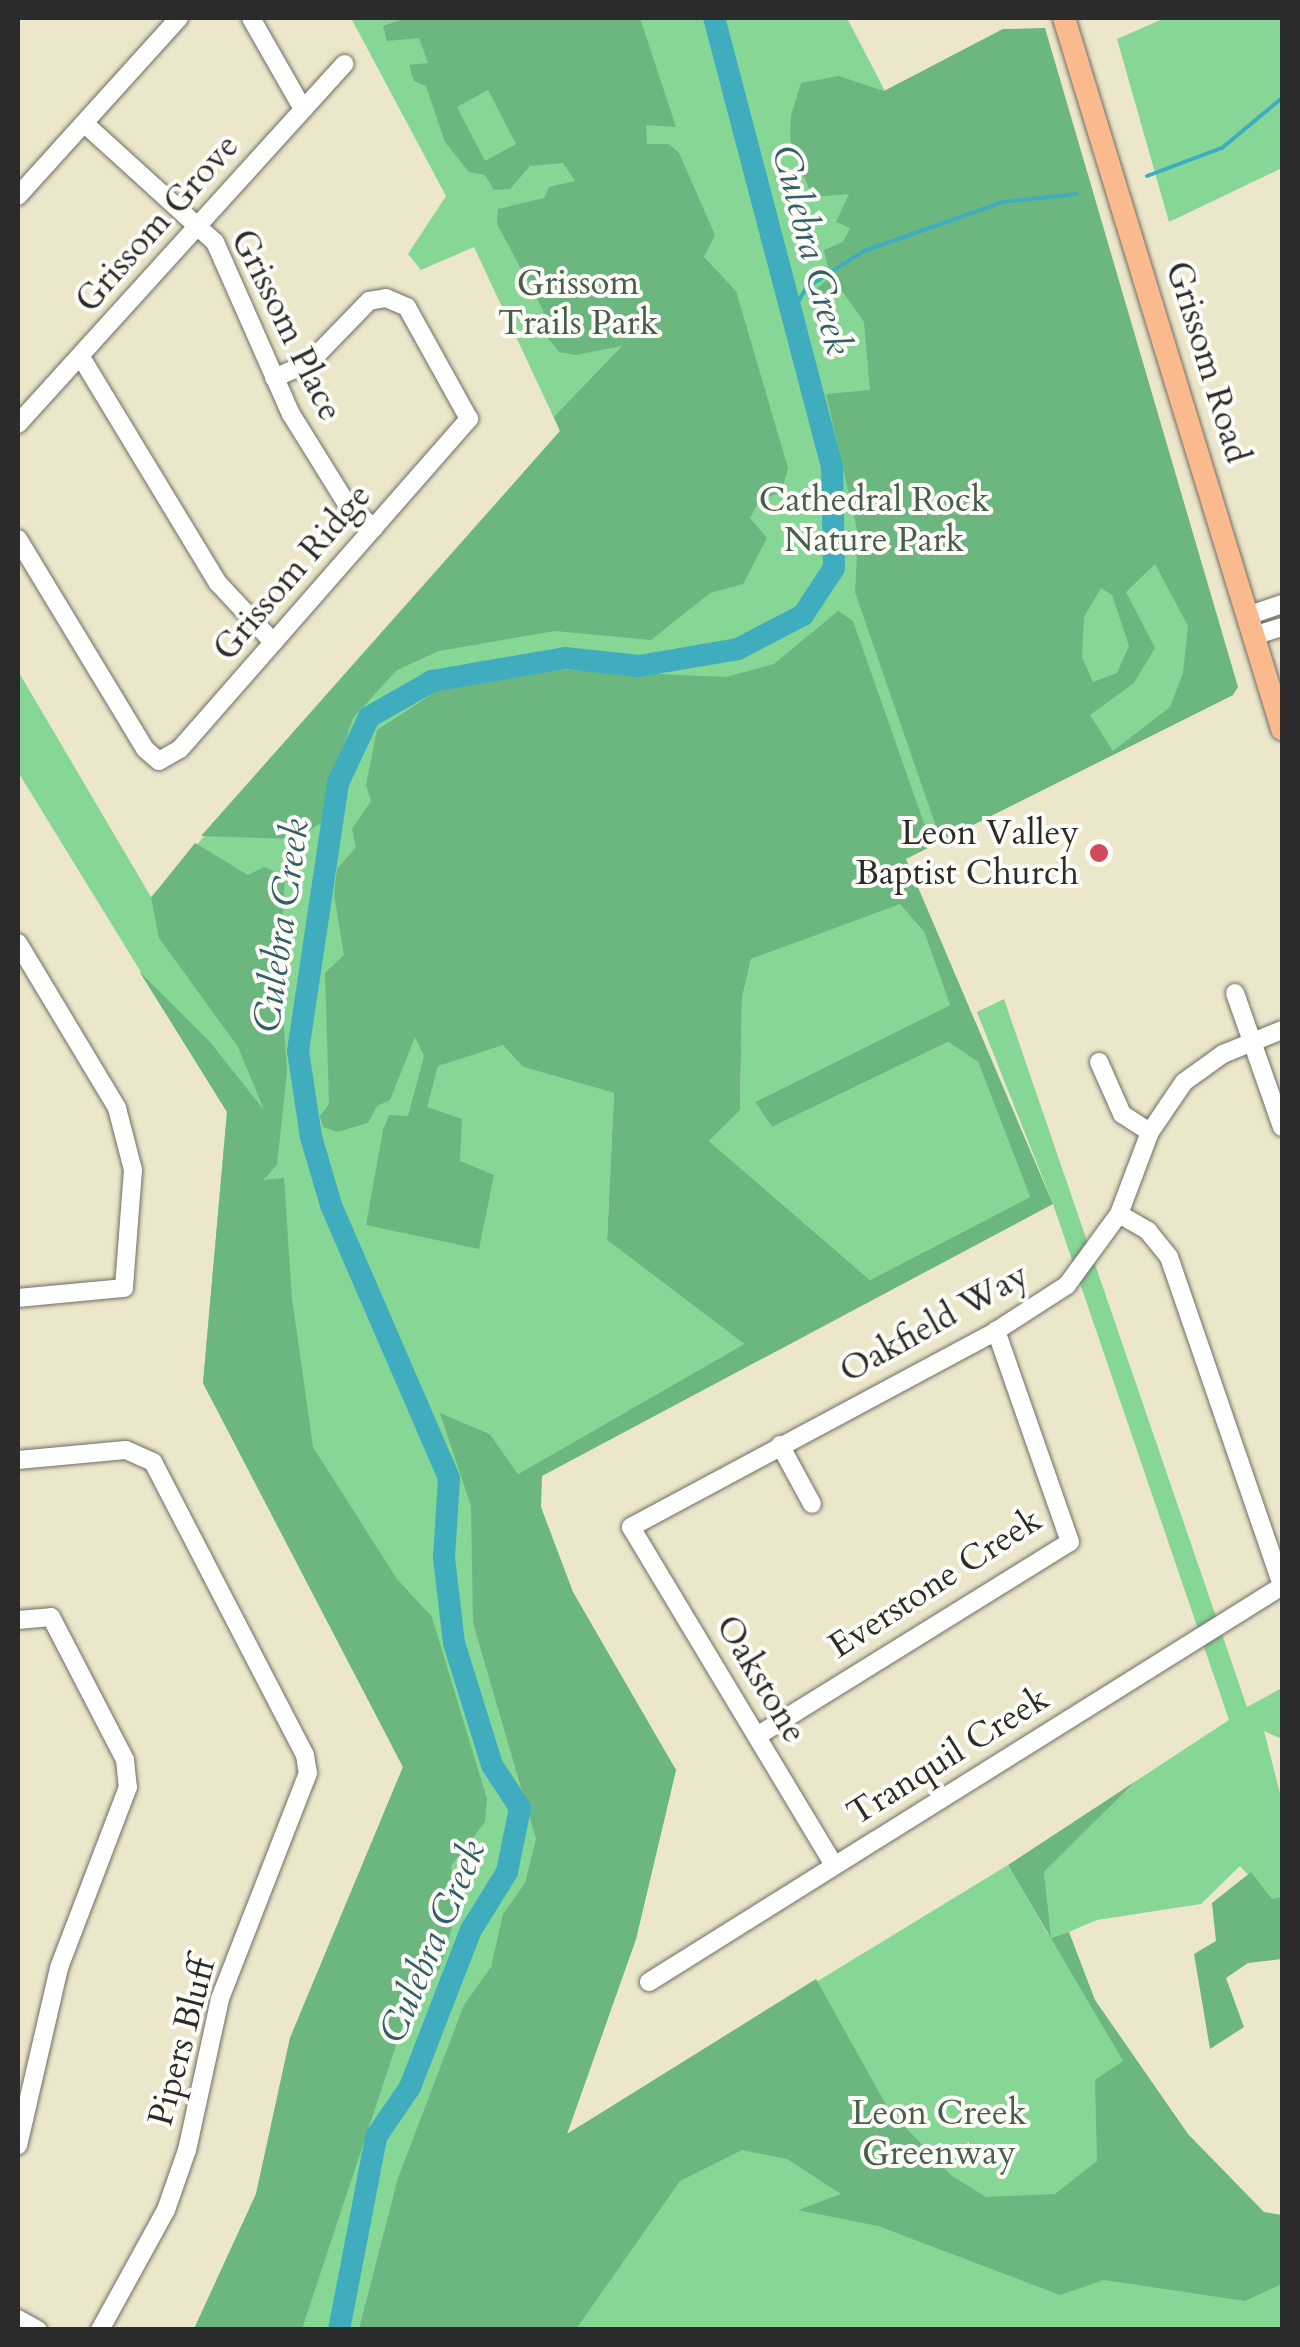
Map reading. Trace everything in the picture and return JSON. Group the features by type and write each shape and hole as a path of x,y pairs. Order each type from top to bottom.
{"main road":[{"name":"Grissom Road","path":"1064,18 1282,728"}],"street":[{"path":"18,196 179,18"},
{"path":"251,18 303,109"},
{"name":"Grissom Grove","path":"18,424 344,64"},
{"name":"Grissom Place","path":"84,123 198,224 228,264 274,378 328,477 374,528"},
{"name":"Grissom Ridge","path":"18,539 159,761 180,749 468,419 407,307 386,298 368,301 309,363 274,378"},
{"path":"81,357 218,583 273,642"},
{"path":"1253,625 1282,604"},
{"path":"1253,625 1282,626"},
{"path":"18,943 128,1132 134,1170 124,1288 18,1298"},
{"path":"1236,993 1282,1126"},
{"name":"Oakfield Way","path":"631,1527 996,1331 1067,1285 1120,1214 1150,1132 1204,1064 1282,1030"},
{"path":"1099,1062 1122,1114 1150,1132"},
{"path":"1120,1214 1148,1231 1169,1257 1282,1586"},
{"name":"Everstone Creek","path":"758,1736 1070,1542 996,1331"},
{"path":"780,1445 812,1504"},
{"name":"Pipers Bluff","path":"18,1460 137,1451 152,1462 306,1764 305,1794 217,2010 186,2150 166,2210 100,2330"},
{"name":"Oakstone","path":"631,1527 834,1866"},
{"name":"Tranquil Creek","path":"649,1982 1282,1586"},
{"path":"18,1620 52,1617 128,1773 125,1804 58,1968 18,2145"},
{"path":"18,2319 38,2330"}],"green space":[{"path":"351,18 847,18 885,91 1003,29 1233,695 906,858 503,1044 523,1067 614,1093 607,1240 744,1344 518,1474 490,1434 461,1422 676,1770 636,1939 567,2134 1008,1865 1049,1936 1044,1872 1136,1781 1229,1720 1053,1204 977,1012 1004,999 1247,1707 1282,1688 1282,1739 1264,1731 1282,1801 1282,1897 1272,1900 1240,1866 1201,1904 1097,1920 1052,1939 1221,2228 1282,2229 1282,2329 194,2329 256,2194 290,2038 403,1767 203,1383 227,1112 18,772 18,671 151,897 560,431 474,247 421,270 408,254 446,196"},
{"name":"Grissom Trails Park","path":"406,18 640,18 676,127 646,125 647,144 669,144 679,153 715,235 704,257 736,291 788,468 781,493 760,499 750,518 767,538 743,584 710,593 651,640 555,631 439,651 397,670 353,718 338,763 340,810 297,839 201,836 560,431 554,417 622,346 576,355 559,352 548,338 543,310 497,224 498,209 544,198 549,187 575,181 563,163 530,166 510,189 494,190 485,175 469,172 445,142 426,86 414,81 409,65 428,63 419,38 387,41 383,26","holes":["488,90 516,144 485,161 457,107"]},
{"path":"1165,18 1282,18 1282,168 1169,222 1117,39"},
{"name":"Cathedral Rock Nature Park","path":"1045,28 1238,687 1233,695 941,841 855,592 858,534 826,394 870,390 864,322 842,291 819,309 810,295 830,277 824,250 843,242 850,228 836,222 849,194 812,197 790,139 791,115 801,83 839,76 884,91 1003,29","holes":["1155,564 1188,626 1183,673 1170,707 1113,751 1090,715 1134,683 1155,648 1126,592","1101,588 1112,595 1129,646 1117,673 1093,682 1082,657 1084,617"]},
{"path":"838,611 853,621 932,846 906,859 1053,1204 542,1476 541,1507 573,1592 676,1770 636,1939 567,2134 816,1979 889,2110 952,2176 986,2197 1055,2194 1097,2161 1095,2080 1123,2061 1008,1865 1136,1781 1044,1872 1051,1938 1069,1932 1095,2000 1188,2134 1264,2212 1282,2215 1282,2284 1245,2301 1104,2280 1060,2295 878,2226 798,2210 841,2194 787,2159 742,2150 680,2181 576,2329 359,2329 398,2178 464,2005 491,1967 503,1914 525,1883 536,1839 473,1623 471,1506 440,1413 490,1434 518,1474 744,1344 607,1240 614,1093 523,1067 503,1045 438,1066 427,1107 462,1119 460,1161 494,1175 479,1249 366,1225 383,1130 389,1115 408,1116 424,1056 415,1037 390,1100 377,1106 368,1123 337,1132 323,1127 320,1116 329,1104 325,973 344,955 334,894 337,869 356,847 352,829 371,801 366,785 377,730 449,683 546,669 726,677 774,664","holes":["900,904 924,932 950,1005 755,1102 772,1127 948,1042 978,1062 1030,1197 870,1280 709,1141 740,1110 742,998 751,959"]},
{"path":"195,843 248,875 264,867 285,876 280,968 287,1071 277,1165 263,1180 284,1178 292,1298 313,1447 397,1579 432,1617 487,1799 485,1822 451,1866 458,1908 440,1968 412,1997 302,2329 194,2329 256,2194 290,2038 403,1767 203,1383 227,1112 139,971 210,1042 264,1110 238,1047 159,938 151,898"},
{"path":"900,903 924,932 950,1005 755,1102 772,1127 948,1042 978,1062 1030,1197 870,1280 709,1141 740,1109 742,998 751,959"},
{"path":"1251,1872 1272,1899 1282,1897 1282,1959 1248,1963 1226,1978 1244,2027 1210,2049 1194,1954 1216,1941 1212,1903"}],"waterway":[{"name":"Culebra Creek","path":"339,2330 376,2137 410,2087 471,1930 507,1872 520,1808 492,1765 454,1643 444,1558 449,1478 331,1205 311,1137 298,1051 338,783 369,717 432,681 565,658 639,666 738,649 803,615 834,568 832,467 714,18"},
{"path":"1147,176 1222,148 1282,98"},
{"path":"790,316 806,288 864,251 1003,202 1077,194"}],"place":[{"name":"Leon Valley Baptist Church","path":"1099,853"}],"park label":[{"name":"Leon Creek Greenway","path":"939,2133"}]}
